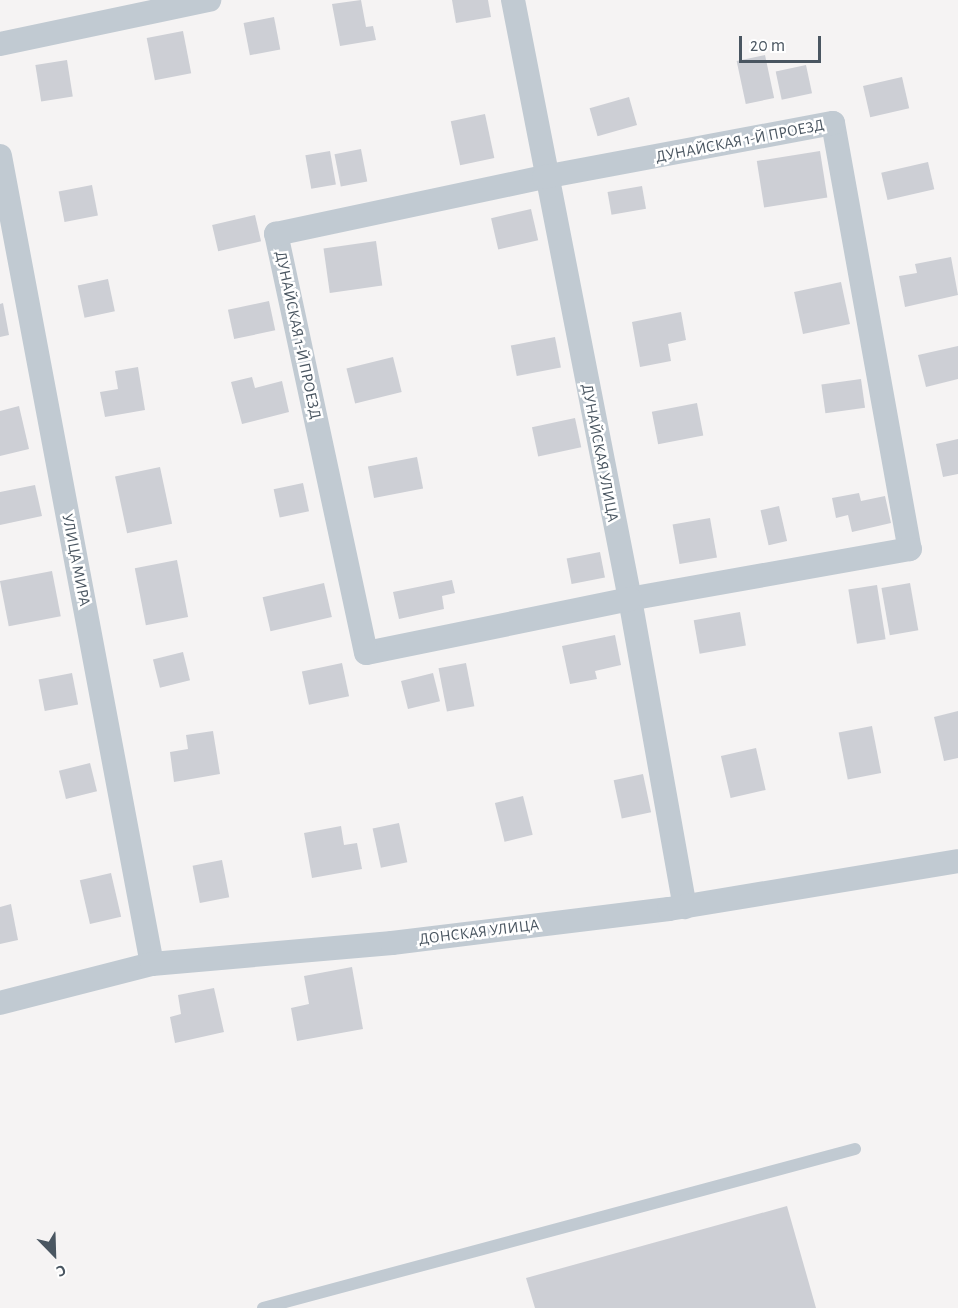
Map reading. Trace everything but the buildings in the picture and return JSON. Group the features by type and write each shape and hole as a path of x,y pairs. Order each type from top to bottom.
{"street":[{"path":"0,44 209,0"},
{"name":"ДУНАЙСКАЯ УЛИЦА","path":"513,0 544,177 630,599 685,907"},
{"name":"ДУНАЙСКАЯ 1-Й ПРОЕЗД","path":"833,123 910,549 630,599 366,653 276,234 544,177 833,123"},
{"name":"УЛИЦА МИРА","path":"0,156 152,964"},
{"name":"ДОНСКАЯ УЛИЦА","path":"0,1003 152,964 392,943 685,907 958,861"}],"lane":[{"path":"262,1308 855,1149"}]}
